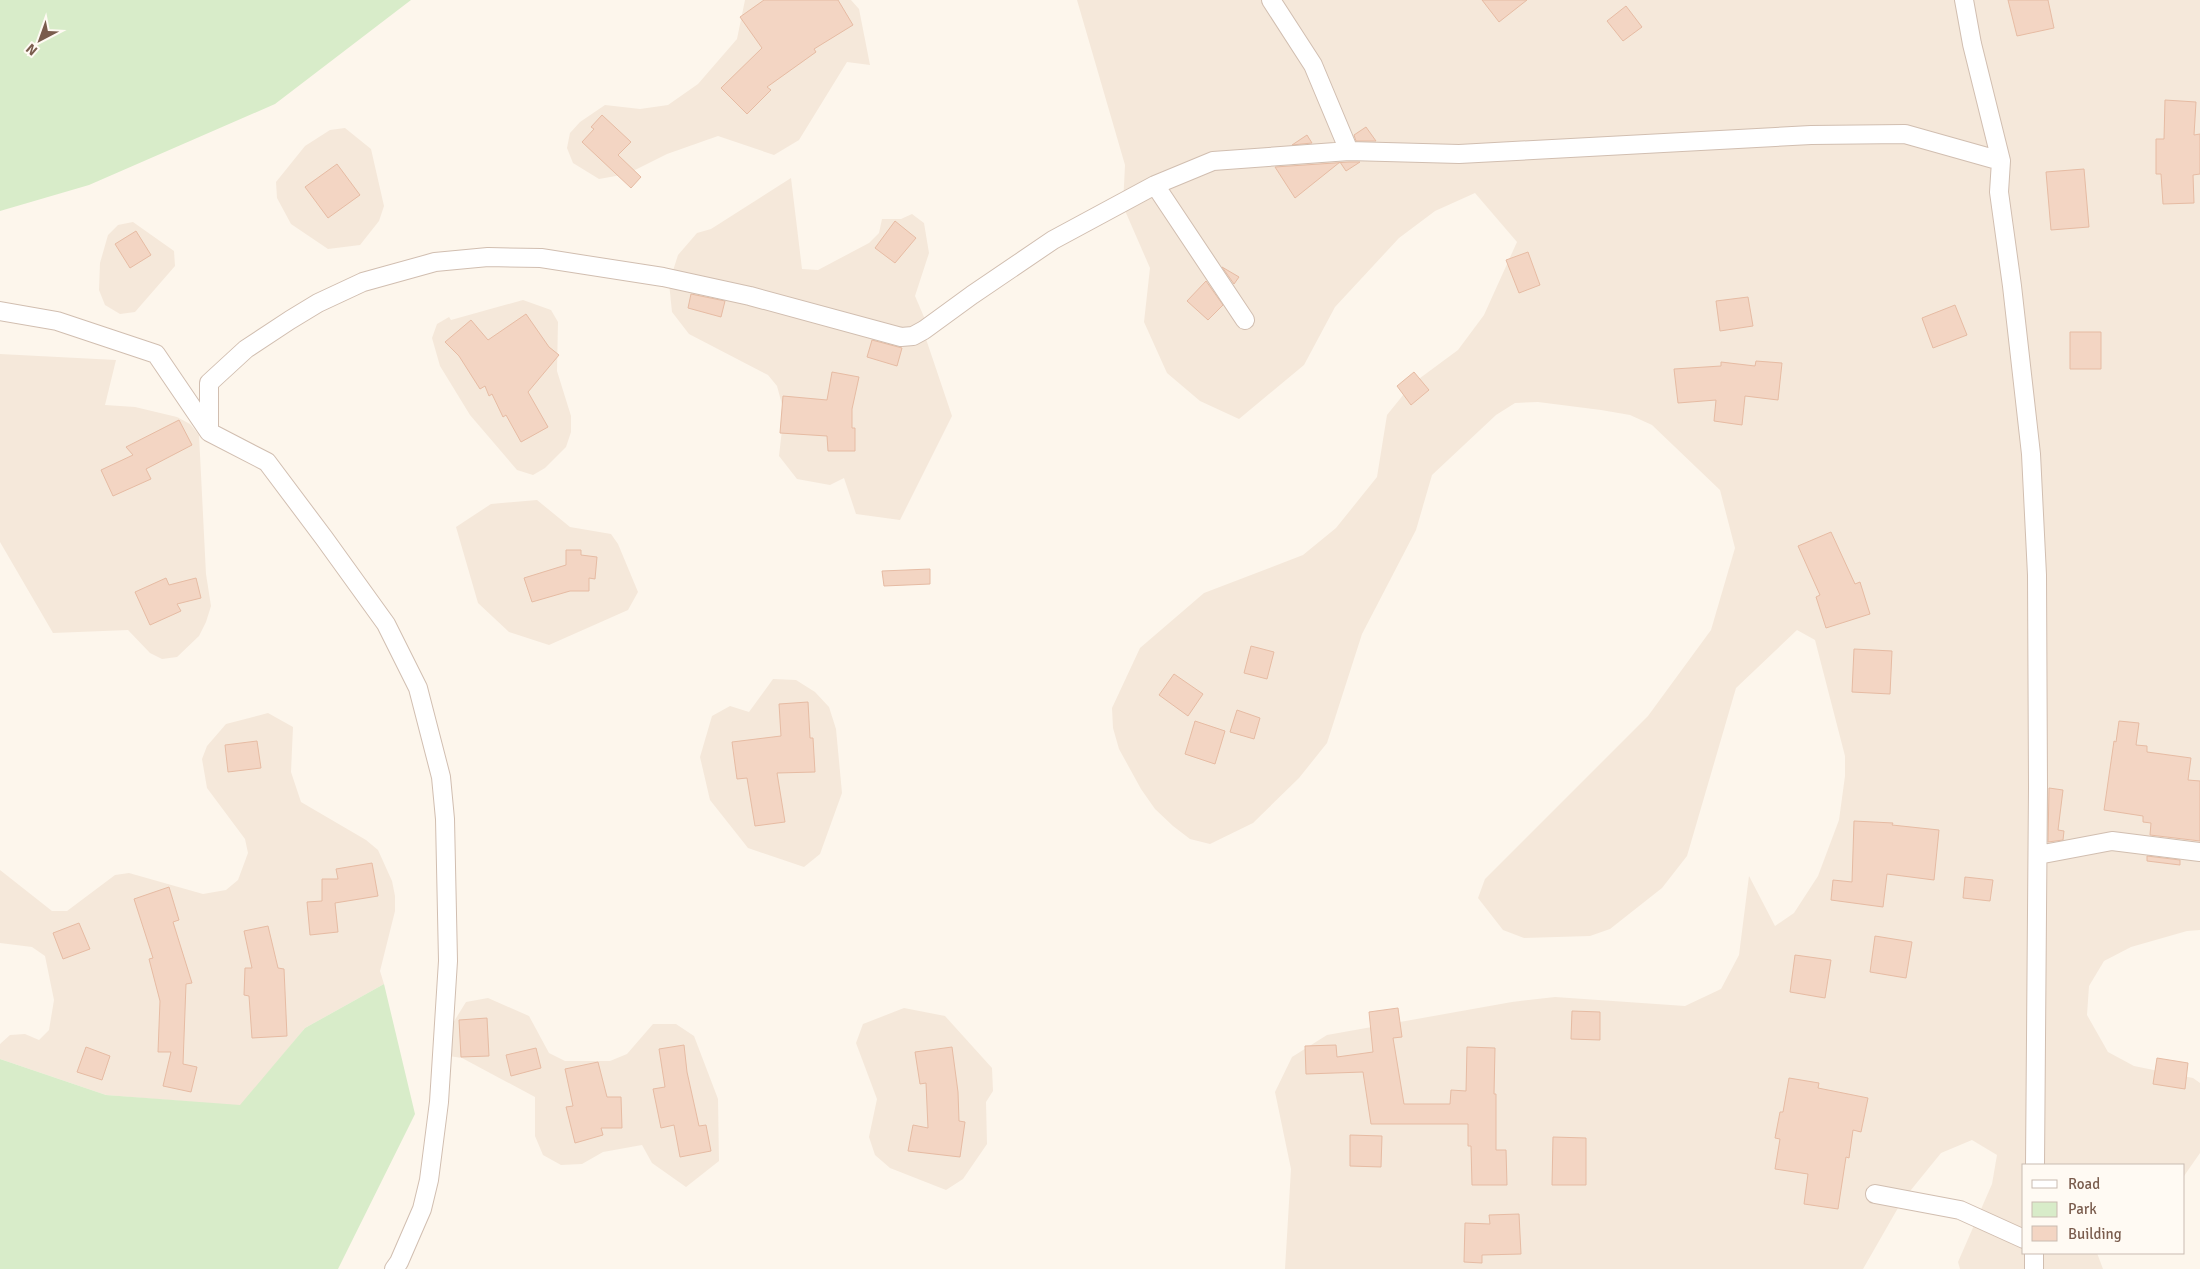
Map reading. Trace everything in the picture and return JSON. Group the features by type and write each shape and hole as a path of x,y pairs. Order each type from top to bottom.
{"street":[{"path":"1271,0 1313,66 1349,151"},
{"path":"1964,0 1972,44 2001,161 1999,192 2012,286 2032,463 2037,575 2038,855 2035,1164"},
{"path":"209,432 209,383 246,349 318,303 363,282 435,262 488,257 542,258 672,279 750,296 901,337 924,330 1053,240 1155,185 1214,161 1285,154 1349,151 1459,154 1811,135 1905,134 2001,161"},
{"path":"1155,185 1245,320"},
{"path":"0,311 57,321 156,354 209,432 267,462 386,624 418,688 441,777 446,829 448,961 439,1102 429,1180 422,1209 399,1262 394,1269"},
{"path":"2038,855 2112,841 2200,852"},
{"path":"1874,1194 1960,1210 2022,1238"},
{"path":"2034,1254 2034,1269"}],"shaded area":[{"path":"745,0 851,0 859,9 870,65 847,62 799,140 774,155 718,136 667,154 627,174 599,179 573,163 567,148 570,133 580,122 605,105 640,109 668,105 698,84 737,39"},
{"path":"1077,0 2200,0 2200,930 2187,931 2131,947 2104,961 2089,986 2087,1015 2108,1052 2134,1066 2193,1078 2200,1083 2200,1153 2185,1175 2185,1164 2022,1164 2022,1254 2097,1254 2103,1269 1960,1269 1958,1262 1992,1184 1997,1155 1972,1140 1941,1153 1902,1201 1863,1269 1285,1269 1291,1169 1275,1092 1292,1057 1327,1035 1512,1002 1555,997 1685,1006 1721,989 1739,955 1749,876 1775,926 1794,913 1818,876 1839,820 1845,776 1845,756 1815,640 1797,630 1736,688 1687,856 1662,888 1610,929 1590,936 1524,938 1503,930 1478,898 1485,879 1648,716 1711,630 1735,548 1720,490 1652,425 1630,415 1601,410 1538,402 1515,403 1496,415 1432,475 1416,530 1362,634 1327,743 1299,778 1253,823 1210,844 1190,839 1173,826 1155,809 1141,789 1119,749 1113,728 1112,708 1140,648 1204,593 1303,555 1336,528 1377,477 1387,415 1412,384 1458,350 1484,315 1517,242 1475,193 1435,211 1399,238 1335,307 1304,365 1239,419 1200,401 1167,373 1144,322 1150,268 1123,206 1125,165"},
{"path":"345,128 371,149 384,206 379,221 360,245 328,249 291,224 277,198 276,182 305,146 330,130"},
{"path":"791,178 802,269 818,270 869,243 879,233 882,219 901,219 912,214 924,223 929,253 915,296 927,324 926,339 952,416 900,520 856,514 844,478 830,485 797,479 779,456 784,412 777,386 768,375 689,334 672,312 669,283 678,255 697,233 711,229"},
{"path":"133,222 174,251 175,266 135,312 120,314 105,305 99,290 100,263 108,235 118,225"},
{"path":"523,300 551,310 558,322 557,371 571,416 571,432 566,447 545,468 533,475 517,470 470,415 440,366 432,338 437,324 449,317 451,320"},
{"path":"0,354 116,360 105,405 135,407 177,417 190,424 199,435 206,574 211,606 199,636 177,657 162,659 150,653 128,630 53,633 0,542"},
{"path":"537,500 570,527 611,534 618,544 638,592 628,610 549,645 509,632 478,603 456,527 491,504"},
{"path":"773,679 796,680 815,692 829,707 836,729 842,793 820,854 804,867 748,848 710,800 700,757 712,716 730,706 749,712"},
{"path":"268,713 293,727 291,772 301,802 366,840 378,850 392,881 395,911 380,971 384,984 305,1028 241,1106 106,1095 0,1059 0,1044 10,1035 25,1034 39,1040 49,1030 54,1000 45,956 32,947 0,943 0,870 52,911 67,911 115,875 129,873 203,894 226,890 238,880 248,853 245,839 207,788 202,759 207,746 226,724"},
{"path":"488,998 529,1016 549,1053 565,1061 610,1061 627,1054 653,1024 676,1024 694,1036 718,1099 719,1161 686,1187 652,1163 642,1145 603,1152 582,1164 561,1165 543,1155 535,1136 535,1097 462,1058 442,1055 445,1036 466,1002"},
{"path":"904,1008 945,1016 992,1068 993,1091 986,1102 987,1144 963,1179 946,1190 890,1168 875,1155 869,1137 877,1099 856,1043 863,1024"}],"green space":[{"path":"0,0 411,0 275,104 89,185 0,211"},
{"path":"384,984 415,1114 338,1269 0,1269 0,1059 106,1095 240,1105 305,1028"}],"building":[{"path":"764,0 838,0 853,25 814,49 816,52 767,87 771,90 747,114 721,88 762,48 740,17"},
{"path":"1482,0 1527,0 1499,22"},
{"path":"2008,0 2048,0 2054,28 2017,36"},
{"path":"1626,6 1642,27 1623,41 1607,21"},
{"path":"2165,100 2196,102 2194,135 2200,134 2200,174 2193,175 2194,203 2163,204 2161,174 2156,174 2156,139 2164,139"},
{"path":"602,115 631,142 618,155 641,177 631,188 582,142 594,129 591,127"},
{"path":"1366,127 1376,141 1356,141 1354,135"},
{"path":"1307,135 1312,143 1292,145"},
{"path":"1349,162 1360,162 1346,171 1340,163"},
{"path":"1339,163 1295,198 1275,167"},
{"path":"337,164 360,195 328,218 305,187"},
{"path":"2084,169 2089,227 2051,230 2046,172"},
{"path":"895,221 916,238 895,263 875,248"},
{"path":"136,231 151,255 130,268 115,244"},
{"path":"1528,252 1540,285 1519,293 1506,260"},
{"path":"1222,267 1239,277 1234,284"},
{"path":"1206,281 1223,305 1208,320 1187,301"},
{"path":"691,294 725,301 721,317 688,308"},
{"path":"1748,297 1753,326 1720,331 1716,301"},
{"path":"1955,305 1967,335 1933,348 1922,318"},
{"path":"526,314 549,347 559,355 528,392 548,427 521,442 506,415 503,417 492,394 489,396 485,386 480,389 459,356 445,342 471,320 488,340"},
{"path":"2070,332 2101,332 2101,369 2070,369"},
{"path":"872,340 902,348 897,366 867,357"},
{"path":"1756,361 1782,363 1778,400 1745,396 1742,425 1714,421 1716,400 1678,403 1674,369 1721,366 1721,362 1755,366"},
{"path":"832,372 859,377 852,409 852,428 855,428 855,451 828,451 827,436 780,433 783,396 827,400"},
{"path":"1414,372 1429,390 1411,405 1397,386"},
{"path":"179,420 192,445 146,469 151,479 113,496 101,470 133,455 126,447"},
{"path":"1831,532 1855,584 1860,582 1870,614 1826,628 1816,597 1820,595 1798,546"},
{"path":"566,550 581,550 581,555 597,557 595,579 589,578 589,591 570,591 532,602 524,578 566,565"},
{"path":"930,569 930,584 884,586 882,571"},
{"path":"166,578 169,585 196,578 201,598 177,604 181,611 150,625 135,592"},
{"path":"1251,646 1274,652 1267,679 1244,673"},
{"path":"1854,649 1892,651 1890,694 1852,692"},
{"path":"1174,674 1203,694 1188,716 1159,695"},
{"path":"808,702 810,738 813,738 815,772 777,773 785,822 755,826 747,778 737,779 732,742 781,736 779,704"},
{"path":"1237,710 1260,718 1254,739 1230,732"},
{"path":"1195,721 1225,731 1215,764 1185,754"},
{"path":"2119,721 2139,723 2136,745 2147,746 2147,752 2191,758 2188,780 2200,781 2200,841 2150,835 2151,823 2143,822 2143,816 2104,810 2114,741 2116,742"},
{"path":"257,741 261,768 228,772 225,745"},
{"path":"2049,788 2063,790 2058,830 2064,831 2063,840 2048,842"},
{"path":"1854,821 1893,823 1892,825 1939,830 1934,880 1887,874 1883,907 1831,900 1833,880 1852,882"},
{"path":"2147,856 2180,860 2180,865 2147,861"},
{"path":"372,863 378,896 335,903 338,932 310,935 307,902 322,901 322,879 338,879 336,869"},
{"path":"1965,877 1993,880 1990,901 1963,898"},
{"path":"169,887 179,920 173,922 192,983 186,984 183,1064 197,1067 191,1092 163,1086 171,1052 158,1052 160,1001 149,959 153,958 134,899"},
{"path":"79,923 90,949 63,959 53,933"},
{"path":"268,926 278,968 284,969 287,1036 252,1038 249,996 244,995 245,968 252,968 244,931"},
{"path":"1875,936 1912,942 1906,978 1870,972"},
{"path":"1795,955 1831,960 1825,998 1790,992"},
{"path":"1398,1008 1402,1037 1393,1038 1404,1104 1450,1104 1451,1090 1466,1091 1467,1047 1495,1048 1496,1150 1506,1150 1507,1185 1472,1185 1471,1146 1468,1146 1468,1124 1371,1124 1363,1072 1306,1074 1305,1046 1336,1045 1337,1057 1373,1052 1369,1012"},
{"path":"1572,1011 1600,1012 1600,1040 1571,1039"},
{"path":"487,1018 489,1056 461,1057 459,1020"},
{"path":"684,1045 687,1072 699,1126 706,1125 711,1151 680,1157 674,1125 661,1128 653,1089 665,1087 659,1049"},
{"path":"86,1047 110,1056 102,1080 77,1072"},
{"path":"952,1047 958,1092 959,1121 965,1122 960,1157 908,1151 913,1125 928,1128 926,1083 920,1084 915,1052"},
{"path":"536,1048 541,1068 511,1076 506,1055"},
{"path":"2157,1058 2188,1063 2185,1089 2153,1084"},
{"path":"598,1062 607,1097 621,1097 622,1128 601,1128 603,1135 575,1143 566,1107 573,1106 565,1069"},
{"path":"1789,1078 1819,1083 1818,1088 1868,1098 1861,1132 1853,1130 1849,1158 1846,1157 1838,1209 1804,1204 1808,1174 1775,1169 1780,1139 1775,1138 1780,1112 1783,1112"},
{"path":"1350,1135 1382,1136 1381,1167 1350,1166"},
{"path":"1553,1137 1586,1138 1586,1185 1552,1185"},
{"path":"1519,1214 1521,1254 1482,1255 1482,1263 1464,1262 1465,1223 1490,1224 1489,1215"}]}
